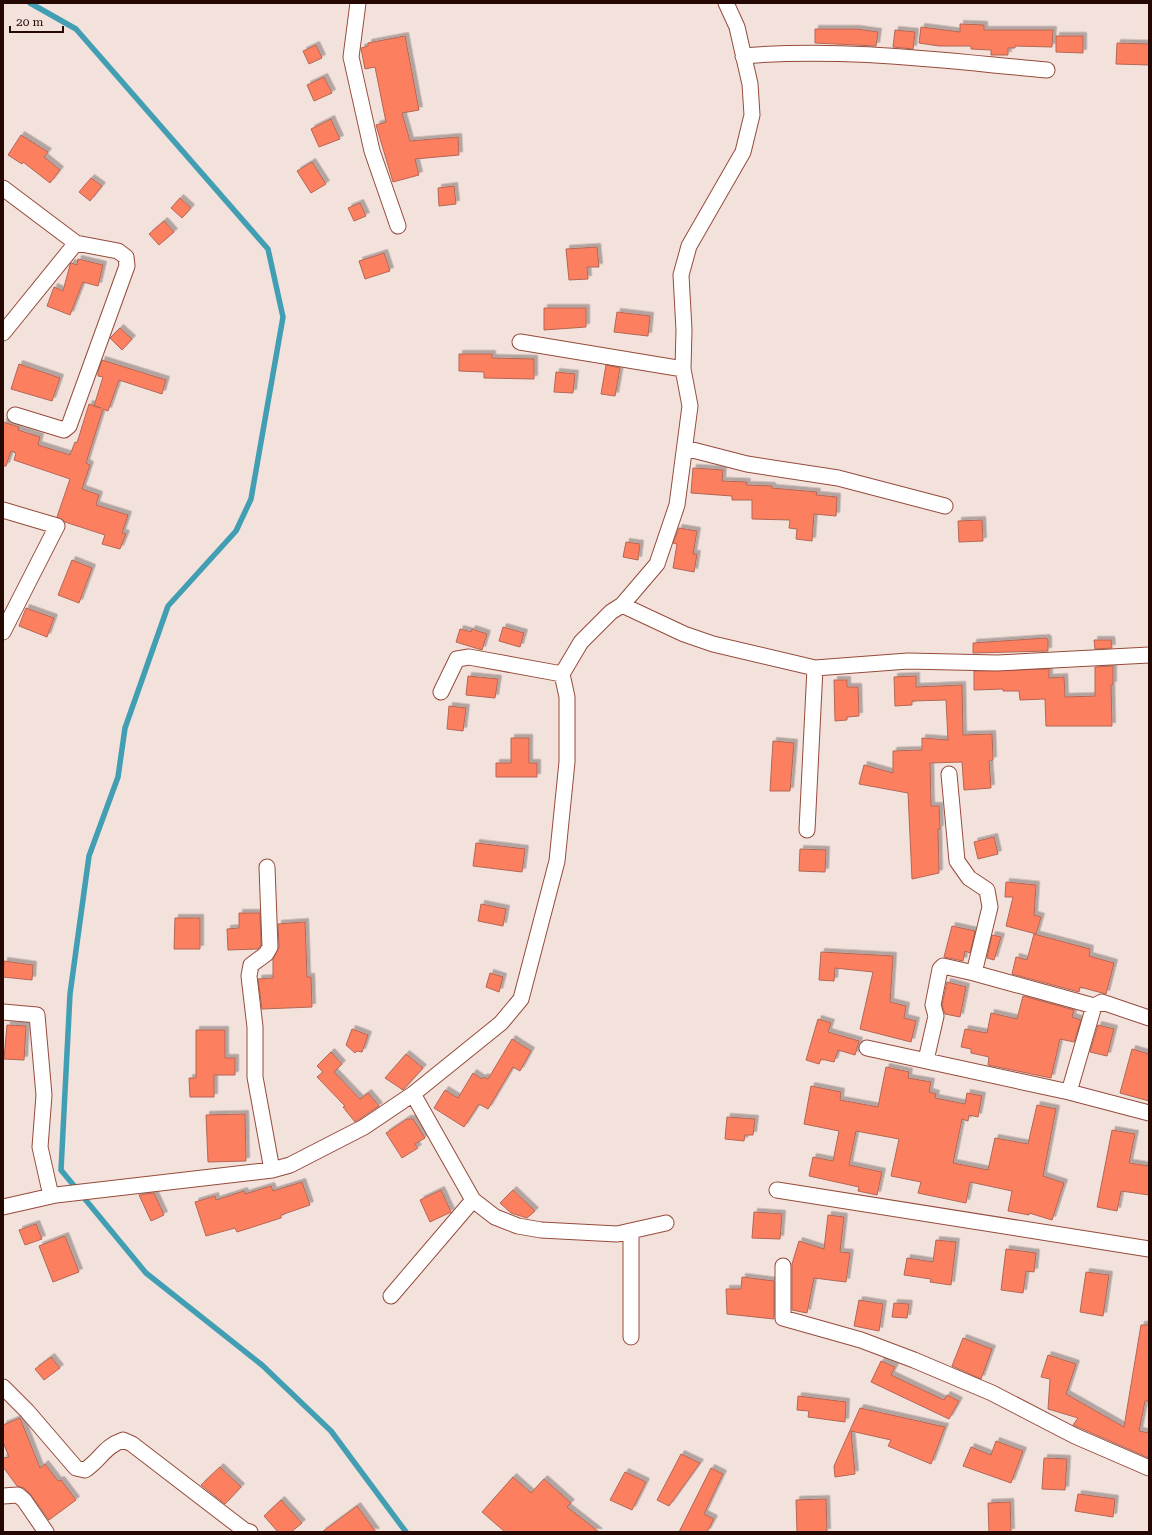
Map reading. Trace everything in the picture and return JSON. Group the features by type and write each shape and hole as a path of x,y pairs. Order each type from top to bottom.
{"street":[{"path":"358,3 351,57 372,151 398,226"},
{"path":"3,1207 54,1195 272,1170 290,1165 364,1127 414,1094 501,1023 521,999 557,861 567,762 567,697 562,674 581,642 611,612 622,605 657,564 677,505 690,406 684,369 684,330 680,275 689,246 743,152 752,115 750,84 737,27 726,3"},
{"path":"743,56 773,53 844,53 1047,70"},
{"path":"3,188 76,243 118,251 126,258 127,266 125,277 69,426 64,430 15,415"},
{"path":"3,333 76,243"},
{"path":"520,342 684,369"},
{"path":"685,448 747,464 838,478 945,506"},
{"path":"3,510 56,526 3,632"},
{"path":"622,605 684,634 713,644 815,668 908,661 997,663 1149,655"},
{"path":"441,692 456,659 469,656 562,674"},
{"path":"807,830 815,668"},
{"path":"949,774 957,861 968,878 986,890 990,907 974,973"},
{"path":"267,867 270,946 266,954 251,965 249,976 255,1027 255,1077 272,1170"},
{"path":"926,1060 936,1016 933,1002 940,969 943,966 1094,1006 1102,1002 1149,1018"},
{"path":"1069,1092 1094,1006"},
{"path":"3,1012 37,1015 44,1095 40,1147 54,1195"},
{"path":"867,1048 1069,1092 1149,1113"},
{"path":"414,1094 473,1200 495,1217 518,1226 541,1230 617,1234 666,1223"},
{"path":"777,1190 1149,1249"},
{"path":"391,1296 473,1200"},
{"path":"631,1231 631,1337"},
{"path":"782,1266 782,1318 861,1340 914,1360 992,1393 1075,1436 1149,1468"},
{"path":"3,1387 27,1411 76,1468 84,1470 92,1465 111,1444 123,1440 132,1444 244,1530 250,1532"},
{"path":"3,1496 18,1495 24,1500 46,1532"}],"building":[{"path":"960,24 984,25 984,30 1053,30 1052,47 1015,46 1015,48 1008,48 1008,55 991,55 991,50 971,49 971,46 939,46 919,43 921,27 960,32"},
{"path":"815,29 856,29 878,32 876,46 815,43"},
{"path":"895,30 915,32 913,49 893,47"},
{"path":"405,36 419,110 402,113 410,141 458,137 459,155 415,159 419,175 393,182 376,125 386,122 375,67 365,69 361,48 368,46 368,43"},
{"path":"1056,36 1083,36 1083,53 1056,52"},
{"path":"1117,43 1149,44 1149,65 1116,64"},
{"path":"316,45 322,58 309,64 303,51"},
{"path":"324,77 332,93 314,101 307,85"},
{"path":"331,119 340,139 319,147 311,129"},
{"path":"21,135 48,152 44,157 60,170 50,183 23,162 22,164 8,155"},
{"path":"312,162 326,184 311,193 297,171"},
{"path":"91,178 102,186 90,201 79,192"},
{"path":"454,186 456,204 439,206 438,188"},
{"path":"180,198 191,208 182,218 171,208"},
{"path":"360,203 366,216 354,221 348,208"},
{"path":"164,221 174,232 159,245 149,234"},
{"path":"597,247 599,267 587,267 588,279 569,280 566,249"},
{"path":"384,253 390,271 365,279 359,261"},
{"path":"78,259 103,265 98,286 83,282 70,315 47,306 54,287 63,291 70,265 71,263 77,265"},
{"path":"544,308 586,308 586,327 544,330"},
{"path":"617,312 650,316 648,336 614,332"},
{"path":"120,328 132,339 122,350 110,338"},
{"path":"459,354 492,354 492,358 534,359 534,379 484,378 484,372 459,371"},
{"path":"102,360 166,380 162,394 119,380 108,411 103,409 86,463 90,465 82,489 99,495 96,505 128,515 122,533 126,534 120,549 102,544 105,535 65,522 57,517 70,479 14,460 16,453 11,451 6,466 3,466 3,422 19,427 18,430 40,437 38,445 70,455 75,442 77,443 89,404 94,406 103,377 98,376"},
{"path":"19,364 60,378 52,401 11,389"},
{"path":"606,365 620,368 615,396 601,394"},
{"path":"556,372 575,374 573,393 554,392"},
{"path":"693,468 723,470 722,481 747,482 746,485 772,486 772,488 817,492 816,495 837,497 836,516 814,514 812,541 796,539 797,529 789,528 790,520 752,519 752,500 732,500 732,496 691,493"},
{"path":"982,520 983,541 959,542 958,521"},
{"path":"679,528 697,531 693,554 697,554 694,572 673,568 677,544 673,543"},
{"path":"626,542 640,544 638,560 623,557"},
{"path":"72,560 92,568 79,603 58,595"},
{"path":"26,608 54,618 47,637 19,626"},
{"path":"503,627 524,633 520,647 499,641"},
{"path":"460,629 471,632 472,629 487,634 482,650 456,642"},
{"path":"1046,638 1048,640 1048,651 973,653 973,643"},
{"path":"1094,640 1111,640 1112,648 1095,649"},
{"path":"1113,666 1113,685 1111,685 1112,726 1046,726 1045,699 1020,700 1019,691 1003,691 1003,689 974,690 974,671 1049,669 1049,678 1064,677 1065,697 1095,696 1095,667"},
{"path":"468,676 498,679 495,698 466,695"},
{"path":"916,676 916,687 962,685 963,735 992,734 993,760 989,761 991,788 964,790 962,762 930,763 931,806 939,806 939,873 912,879 908,793 859,784 864,765 893,773 893,751 922,750 922,738 948,740 946,700 912,701 912,705 895,706 894,677"},
{"path":"834,680 847,680 847,687 858,687 859,716 847,717 847,720 835,721"},
{"path":"449,706 466,708 463,731 447,729"},
{"path":"511,738 529,738 529,763 537,763 537,777 496,777 496,763 511,763"},
{"path":"773,741 794,743 790,791 770,791"},
{"path":"994,837 998,854 978,859 974,842"},
{"path":"476,843 525,849 522,872 473,866"},
{"path":"800,849 826,850 825,872 799,871"},
{"path":"1006,882 1036,885 1034,915 1041,917 1036,934 1006,926 1013,897 1005,897"},
{"path":"481,904 506,909 503,926 478,921"},
{"path":"239,913 260,913 261,945 258,949 228,950 227,929 239,928"},
{"path":"175,918 200,918 200,949 174,949"},
{"path":"305,922 307,977 311,977 312,1007 262,1009 258,979 273,978 273,959 279,947 278,924"},
{"path":"952,926 975,931 970,953 965,951 963,961 944,957"},
{"path":"1034,934 1090,949 1089,956 1114,963 1106,994 1080,987 1079,992 1012,974 1016,957 1027,960"},
{"path":"992,935 1001,937 994,960 987,958"},
{"path":"821,952 893,956 890,1002 906,1006 904,1018 916,1021 911,1042 860,1029 873,972 835,968 834,981 819,980"},
{"path":"4,961 33,965 32,980 3,977"},
{"path":"490,973 503,977 499,992 486,987"},
{"path":"947,982 966,987 960,1017 945,1014 942,1005"},
{"path":"1023,996 1074,1010 1072,1017 1081,1020 1074,1042 1060,1039 1051,1078 988,1065 989,1057 971,1053 971,1049 961,1047 965,1029 987,1033 991,1013 1017,1019"},
{"path":"818,1019 831,1023 828,1032 859,1041 855,1055 838,1050 834,1062 821,1059 819,1064 806,1060"},
{"path":"7,1025 26,1026 24,1060 4,1059"},
{"path":"1098,1025 1114,1029 1107,1056 1090,1052"},
{"path":"352,1029 368,1035 362,1052 357,1051 355,1053 346,1045"},
{"path":"196,1030 225,1030 225,1058 235,1058 235,1075 214,1075 214,1097 190,1097 189,1078 196,1078"},
{"path":"512,1039 531,1051 520,1071 513,1067 488,1109 479,1104 464,1127 434,1108 445,1090 458,1098 473,1073 482,1079 484,1077 488,1079"},
{"path":"1132,1049 1149,1054 1149,1101 1120,1093"},
{"path":"331,1052 342,1064 334,1072 360,1099 368,1093 379,1106 355,1122 343,1107 345,1106 317,1077 323,1072 317,1066"},
{"path":"406,1054 423,1068 403,1090 385,1078"},
{"path":"886,1067 909,1072 908,1078 931,1082 929,1092 936,1094 935,1098 965,1104 967,1093 982,1096 978,1117 969,1115 968,1121 962,1119 953,1163 988,1170 995,1138 1028,1144 1037,1105 1056,1109 1043,1176 1064,1183 1052,1220 1029,1213 1029,1215 1008,1211 1012,1191 970,1182 966,1203 918,1193 921,1182 891,1176 899,1139 856,1131 849,1165 882,1172 877,1195 858,1191 859,1187 809,1176 813,1157 833,1161 839,1131 804,1124 811,1086 841,1092 840,1100 878,1107"},
{"path":"245,1114 246,1161 208,1162 206,1115"},
{"path":"727,1117 755,1119 753,1135 745,1135 744,1141 725,1139"},
{"path":"407,1119 413,1119 425,1138 415,1144 418,1148 402,1158 386,1133"},
{"path":"1112,1130 1135,1134 1129,1163 1149,1166 1149,1195 1121,1191 1117,1211 1097,1207"},
{"path":"302,1182 310,1205 281,1215 281,1218 237,1232 235,1228 206,1236 195,1202 215,1196 216,1200 244,1191 245,1194 271,1186 273,1191"},
{"path":"441,1190 451,1212 430,1222 420,1200"},
{"path":"513,1190 535,1211 527,1218 511,1213 500,1203"},
{"path":"154,1193 164,1215 151,1221 139,1195"},
{"path":"754,1212 782,1214 780,1239 752,1238"},
{"path":"828,1215 844,1217 840,1252 850,1253 846,1282 814,1278 807,1313 792,1310 792,1264 799,1241 824,1249"},
{"path":"36,1224 42,1239 25,1245 19,1230"},
{"path":"65,1236 79,1272 53,1282 39,1246"},
{"path":"936,1240 956,1242 951,1285 930,1282 931,1279 904,1275 907,1258 933,1262"},
{"path":"1006,1249 1036,1253 1034,1272 1026,1271 1023,1293 1001,1290"},
{"path":"1086,1272 1109,1275 1103,1316 1080,1312"},
{"path":"742,1277 774,1281 774,1319 727,1314 726,1289 741,1289"},
{"path":"859,1300 883,1304 879,1331 854,1326"},
{"path":"894,1303 909,1304 907,1318 892,1317"},
{"path":"1141,1325 1149,1325 1149,1401 1145,1401 1139,1431 1149,1433 1149,1458 1073,1425 1078,1418 1048,1409 1050,1379 1041,1377 1048,1355 1076,1364 1066,1394 1124,1427"},
{"path":"963,1338 992,1349 981,1379 952,1366"},
{"path":"51,1357 60,1368 44,1380 35,1369"},
{"path":"881,1361 895,1367 891,1375 944,1400 947,1395 959,1401 949,1419 871,1382"},
{"path":"798,1396 846,1402 845,1422 808,1417 809,1411 797,1410"},
{"path":"860,1408 945,1427 931,1464 888,1446 891,1440 851,1431 855,1474 835,1477 834,1466"},
{"path":"20,1418 40,1468 45,1464 58,1481 61,1480 76,1500 49,1520 31,1495 24,1488 17,1486 3,1467 3,1458 9,1457 3,1442 3,1425"},
{"path":"996,1441 1023,1451 1011,1483 963,1466 971,1447 991,1455"},
{"path":"681,1454 700,1463 669,1506 657,1500"},
{"path":"1044,1458 1067,1459 1065,1490 1042,1489"},
{"path":"220,1467 241,1487 225,1504 201,1485"},
{"path":"711,1468 723,1474 704,1514 714,1519 707,1532 679,1532"},
{"path":"625,1472 646,1482 632,1510 610,1500"},
{"path":"513,1477 531,1493 544,1479 571,1503 567,1507 599,1532 505,1532 482,1512"},
{"path":"1078,1494 1115,1499 1113,1517 1075,1511"},
{"path":"826,1499 827,1532 797,1532 796,1500"},
{"path":"281,1500 302,1523 291,1532 278,1532 264,1516"},
{"path":"1010,1502 1011,1532 989,1532 988,1503"},
{"path":"357,1506 376,1532 322,1532"}],"waterway":[{"path":"30,3 76,29 268,249 283,317 251,499 236,531 168,606 125,728 118,777 89,856 70,994 61,1170 146,1273 262,1365 331,1431 406,1532"}]}
